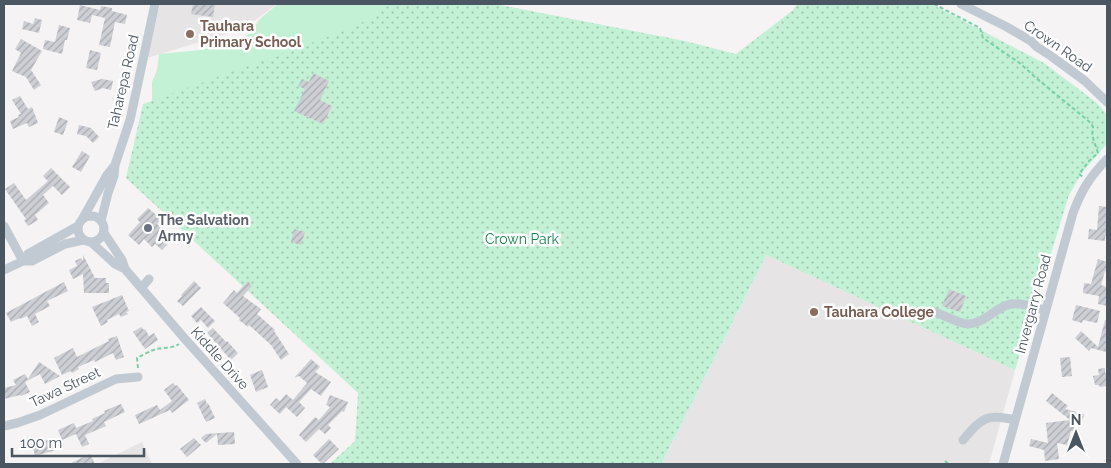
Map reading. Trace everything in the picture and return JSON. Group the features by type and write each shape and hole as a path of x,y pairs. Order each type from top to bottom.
{"street":[{"name":"Taharepa Road","path":"4,270 23,261 32,261 65,244 99,240 104,233 101,221 114,176 115,165 130,120 155,4"},
{"name":"Crown Road","path":"961,4 1031,41 1085,81 1107,102"},
{"name":"Invergarry Road","path":"1003,464 1073,212 1081,192 1092,174 1107,159"},
{"name":"Taharepa Road","path":"23,261 28,254 78,226 107,175 115,165"},
{"path":"83,218 95,216 101,221"},
{"path":"4,226 23,261"},
{"path":"78,226 78,234 87,241"},
{"name":"Kiddle Drive","path":"104,233 122,260 125,269 297,464"},
{"name":"Kiddle Drive","path":"87,241 115,264 125,269"},
{"path":"141,288 149,279"},
{"path":"935,312 966,324 986,318 1000,308 1011,304 1021,304 1045,310"},
{"name":"Tawa Street","path":"4,426 40,415 116,379 138,377"},
{"path":"963,440 983,419 999,416 1016,420"}],"path":[{"path":"934,4 981,29 983,38 1010,55 1091,123 1093,127 1092,136 1098,153 1079,174 1089,180"},
{"path":"138,377 137,358 158,348 166,349 176,346 185,339"},
{"path":"945,461 948,464"}],"shaded area":[{"name":"Tauhara Primary School","path":"160,4 277,4 243,29 147,58"},
{"name":"Tauhara College","path":"766,255 1015,370 989,464 661,464"},
{"path":"142,442 152,464 97,464"}],"green space":[{"path":"278,4 390,4 387,13 360,38 152,108 152,82 157,70 159,54 201,50 245,38 261,18"},
{"name":"Crown Park","path":"391,4 495,4 685,41 736,54 793,10 797,4 931,4 1044,63 1097,103 1107,115 1107,144 1083,171 1069,195 1015,370 766,255 661,464 330,464 355,441 358,393 126,178 143,104 355,27"}],"building":[{"path":"193,4 215,4 213,17 191,14"},
{"path":"80,5 100,10 101,6 112,8 112,11 127,15 125,24 115,22 110,47 99,45 105,18 92,15 90,23 77,20"},
{"path":"35,18 42,20 39,33 22,29 24,21 33,24"},
{"path":"59,25 70,28 62,54 43,49 45,40 55,42"},
{"path":"21,39 42,51 31,70 41,85 34,90 26,77 12,71 21,53 15,49"},
{"path":"90,50 101,53 97,70 86,68"},
{"path":"313,73 329,81 320,100 332,106 323,124 294,111 305,89 298,86 302,79 309,82"},
{"path":"102,79 113,81 111,90 103,88 95,91 91,82"},
{"path":"20,96 28,109 32,107 38,123 29,127 27,123 13,129 10,121 21,114 12,100"},
{"path":"59,117 68,121 63,135 54,132"},
{"path":"79,125 91,128 99,137 93,143 86,136 77,134"},
{"path":"82,151 90,156 81,172 72,167"},
{"path":"51,168 70,187 62,195 53,186 43,195 49,203 35,215 38,220 28,226 24,220 26,219 5,189 14,183 26,200 48,181 43,176"},
{"path":"1099,206 1107,207 1107,237 1105,236 1105,241 1088,239 1089,229 1097,230"},
{"name":"The Salvation Army","path":"148,208 161,219 157,224 166,232 162,236 169,242 162,250 155,244 152,247 144,239 139,245 128,235 140,222 137,219"},
{"path":"294,229 305,232 301,245 291,242"},
{"path":"83,255 95,278 106,278 106,283 109,283 109,293 84,293 83,274 73,279 69,270 77,266 75,261 81,258 83,261"},
{"path":"1098,259 1107,262 1107,272 1105,271 1101,285 1107,287 1107,306 1098,304 1099,296 1083,293 1084,283 1091,284"},
{"path":"194,281 201,288 183,306 177,301"},
{"path":"248,281 252,286 243,296 261,309 257,314 275,330 289,354 281,360 271,345 249,325 248,327 239,320 240,318 223,303 234,290 237,293"},
{"path":"64,282 68,291 47,301 50,306 35,314 39,322 32,326 27,316 11,322 6,313"},
{"path":"949,289 966,296 960,312 942,306"},
{"path":"122,295 129,311 126,312 128,314 121,317 119,314 107,320 108,322 101,326 92,307"},
{"path":"1076,305 1100,311 1097,323 1083,320 1082,323 1072,320"},
{"path":"201,307 215,321 208,328 201,320 197,323 191,316"},
{"path":"1105,320 1107,321 1106,352 1091,348 1089,351 1075,338 1081,331 1098,347"},
{"path":"141,327 145,329 149,336 154,333 158,340 145,349 133,332"},
{"path":"213,328 238,353 231,360 207,333"},
{"path":"117,336 124,357 116,360 113,353 95,362 94,360 78,367 79,369 72,373 71,371 62,375 54,358 73,348 77,357 109,341 108,339"},
{"path":"1070,357 1072,376 1062,377 1060,358"},
{"path":"311,359 320,367 315,372 331,382 321,396 311,389 299,402 305,408 297,417 286,407 280,414 270,405 276,398 280,401 286,394 293,400 307,383 299,376 294,378"},
{"path":"39,362 60,376 45,384 40,374 25,382 30,392 21,396 4,399 4,388 16,385 13,380 25,374 28,379"},
{"path":"1105,368 1107,386 1100,387 1095,385 1093,376 1099,375 1098,369"},
{"path":"262,370 268,387 256,392 250,375"},
{"path":"173,383 177,385 189,400 172,413 170,410 139,424 135,415 157,405 160,410 172,401 164,390"},
{"path":"1052,393 1068,406 1065,409 1084,414 1082,423 1077,422 1074,431 1071,431 1067,445 1057,443 1059,459 1045,461 1044,450 1029,446 1031,439 1048,443 1046,423 1070,420 1046,401"},
{"path":"330,395 348,402 344,412 342,411 328,425 331,428 325,434 319,429 306,442 299,435 315,417 319,420 330,407 326,405"},
{"path":"205,399 215,418 206,422 197,403"},
{"path":"121,404 125,412 104,422 106,426 85,435 89,444 82,447 76,434 62,440 58,430 74,423 76,428 93,421 92,419 105,413 104,411"},
{"path":"234,432 235,444 218,445 217,434 206,443 201,438 206,434"},
{"path":"194,438 201,445 187,457 180,449"},
{"path":"53,439 56,450 35,456 33,447"},
{"path":"329,439 339,449 322,464 313,455"},
{"path":"90,454 95,464 69,464"}],"place":[{"name":"Tauhara Primary School","path":"190,34"},
{"name":"The Salvation Army","path":"148,228"},
{"name":"Tauhara College","path":"814,312"}]}
